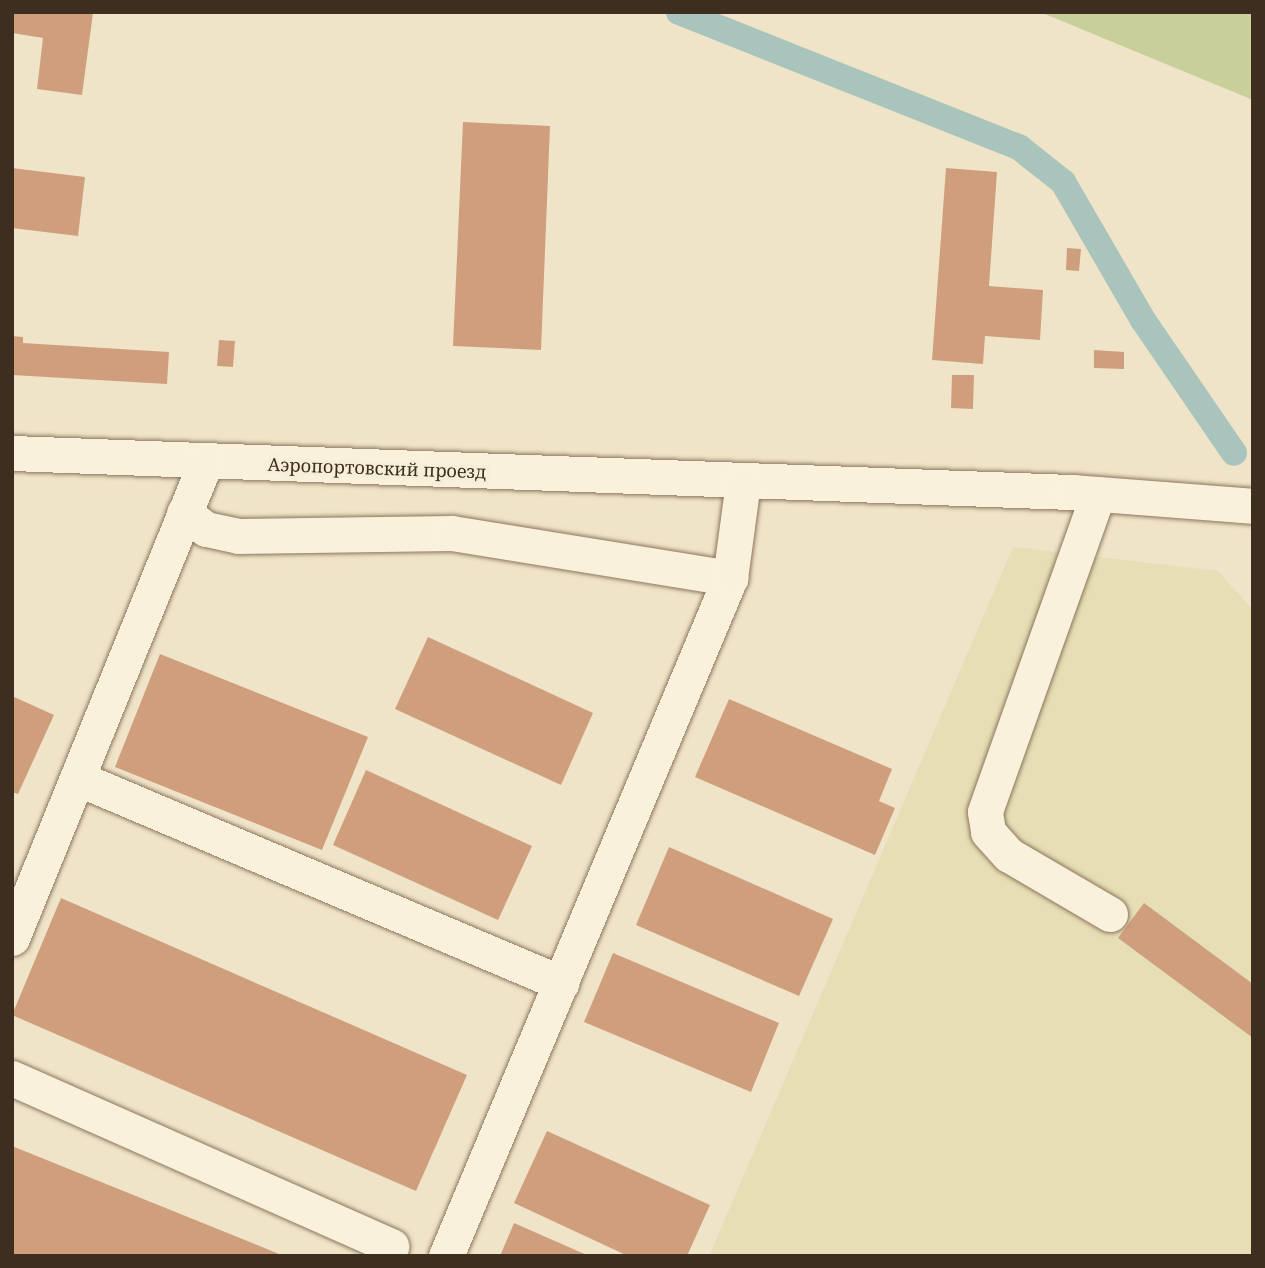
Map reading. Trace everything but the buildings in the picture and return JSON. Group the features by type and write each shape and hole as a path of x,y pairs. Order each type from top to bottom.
{"street":[{"name":"Аэропортовский проезд","path":"12,453 1098,494 1253,506"},
{"path":"12,938 206,461"},
{"path":"446,1256 730,578 743,482"},
{"path":"1098,494 985,812 988,832 1009,855 1110,914"},
{"path":"184,513 206,529 238,536 452,533 730,578"},
{"path":"77,778 561,982"},
{"path":"12,1078 392,1246"}],"shaded area":[{"path":"1013,547 1218,571 1253,610 1253,1256 709,1256"}],"green space":[{"path":"1040,12 1253,12 1253,100"}],"waterway":[{"path":"679,12 1020,148 1063,182 1143,320 1234,453"}]}
